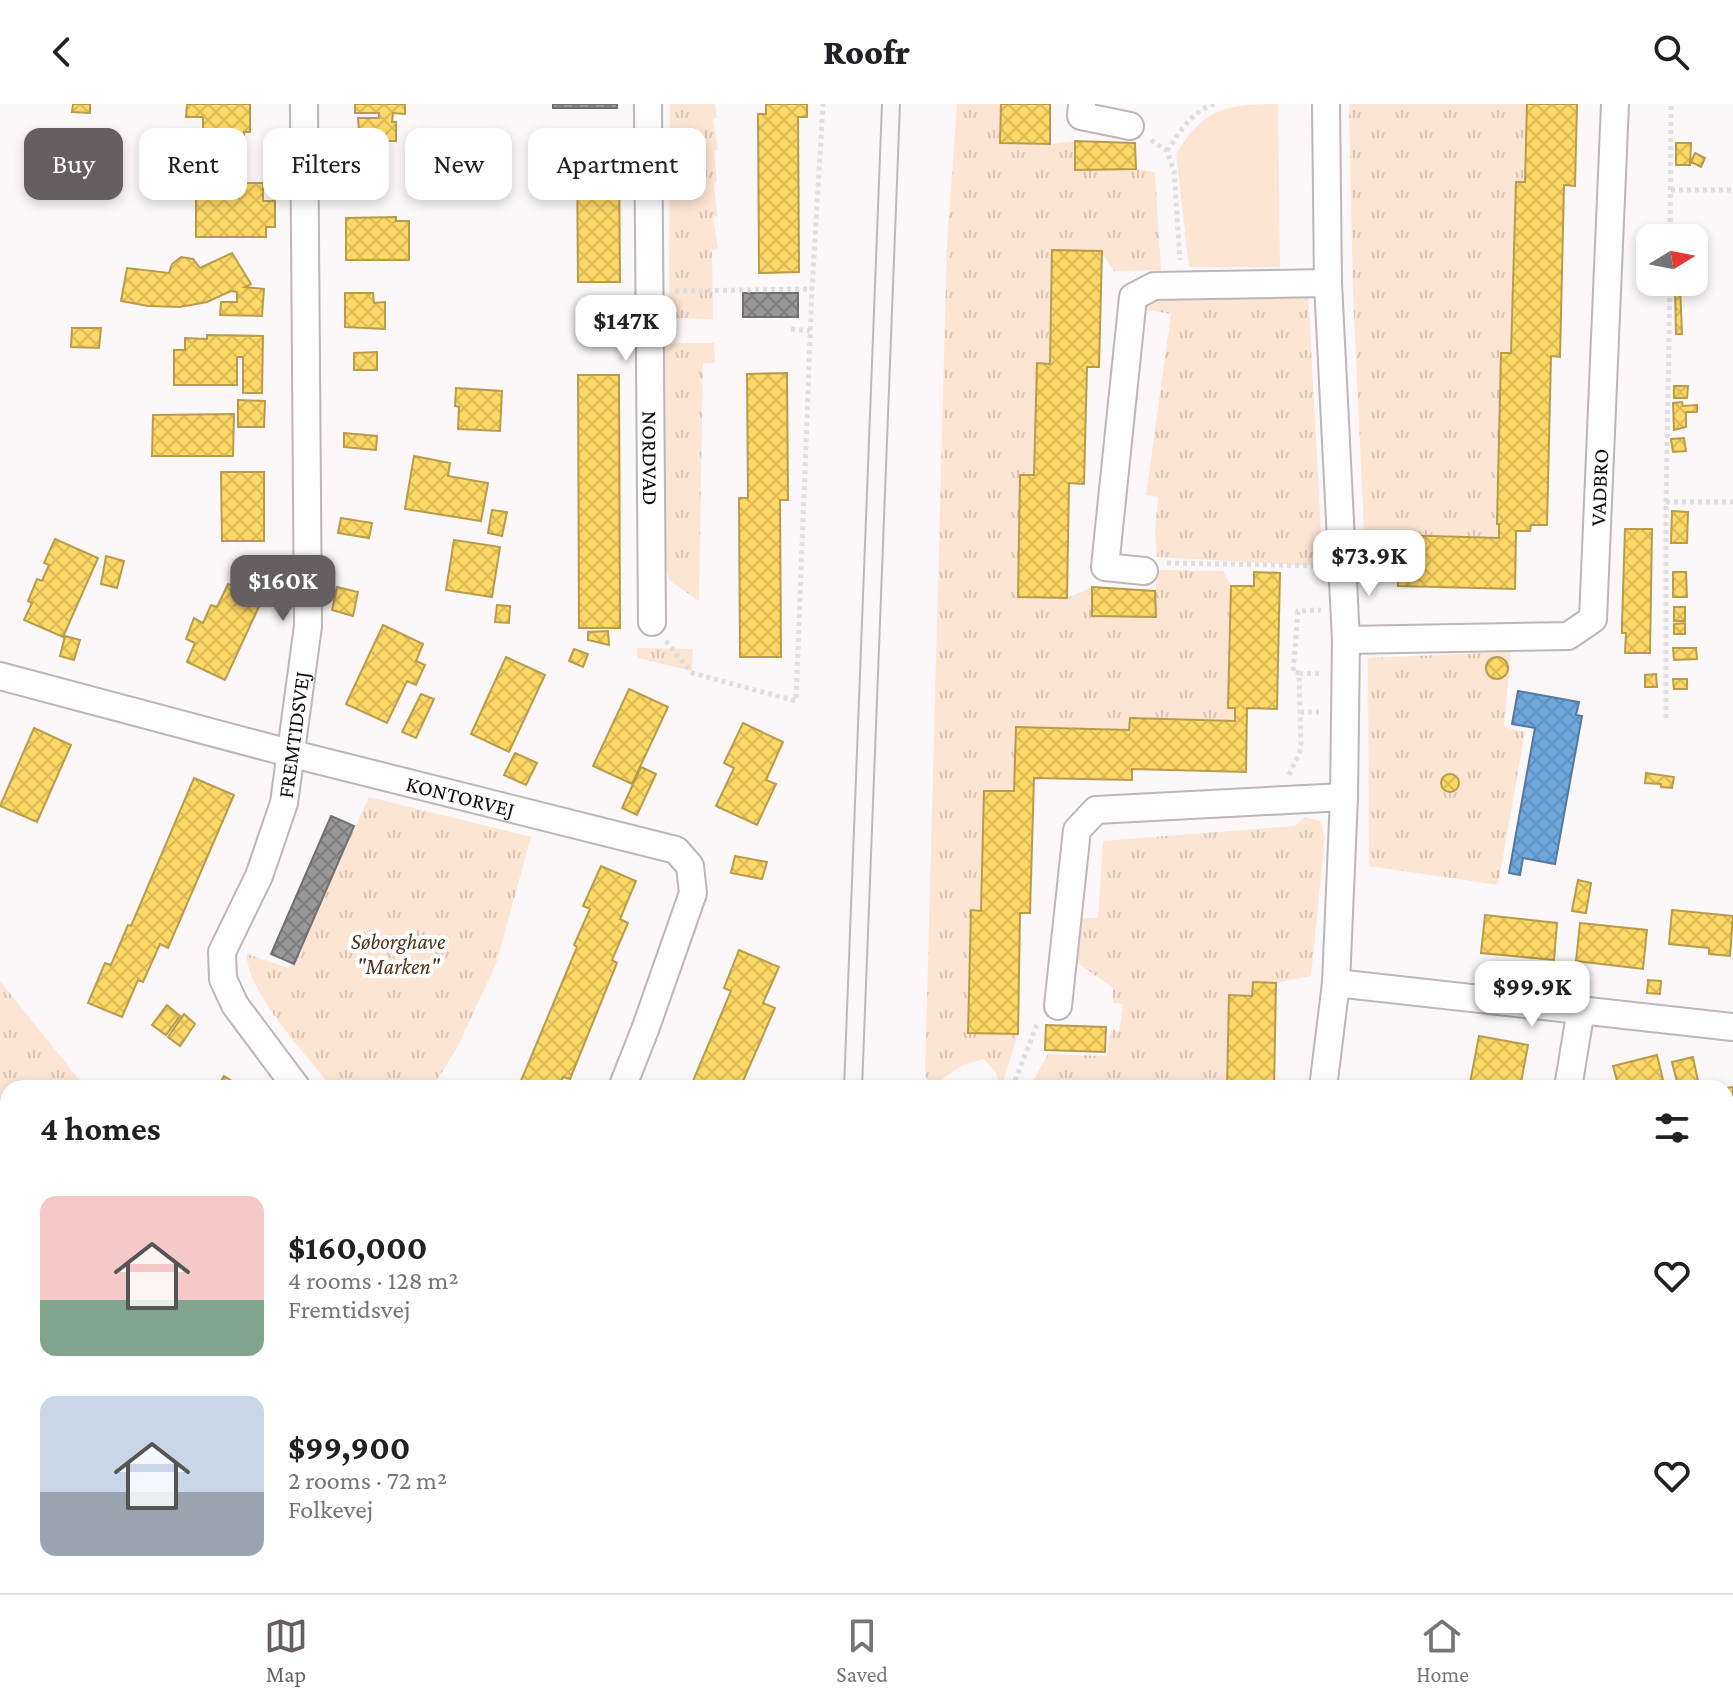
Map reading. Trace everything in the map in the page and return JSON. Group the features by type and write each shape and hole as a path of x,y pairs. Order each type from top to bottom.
{"street":[{"name":"FREMTIDSVEJ","path":"291,1080 235,1005 223,979 222,952 259,876 284,803 308,626 304,104"},
{"name":"NORDVAD","path":"648,104 652,622"},
{"path":"1082,104 1081,116 1130,126"},
{"path":"1324,1080 1336,983 1344,797 1346,640 1328,283 1326,104"},
{"name":"VADBRO","path":"1346,640 1568,636 1593,619 1615,104"},
{"path":"1144,571 1105,567 1133,297 1154,286 1328,283"},
{"name":"KONTORVEJ","path":"0,676 293,754 676,850 690,866 693,893 625,1080"},
{"path":"1058,1006 1077,830 1096,810 1344,797"},
{"path":"1336,983 1733,1027"},
{"path":"1569,1080 1581,1009"}],"path":[{"path":"652,622 692,673 796,701 810,331 823,104"},
{"path":"1167,151 1189,119 1214,104"},
{"path":"1670,224 1671,104"},
{"path":"1130,126 1167,151 1174,171 1182,285"},
{"path":"1671,190 1733,190"},
{"path":"650,291 812,289"},
{"path":"1666,718 1670,296"},
{"path":"791,329 810,331"},
{"path":"1666,502 1733,502"},
{"path":"1144,571 1152,562 1342,567"},
{"path":"1276,801 1301,749 1299,673 1293,672 1298,611 1344,609"},
{"path":"1015,1080 1038,1021 1058,1006"}],"green space":[{"path":"670,104 715,104 717,117 713,120 718,149 714,151 717,181 714,183 717,216 713,217 718,249 712,250 713,319 669,318 670,200 706,200 706,128 670,128"},
{"path":"957,104 1001,104 1000,143 1075,141 1075,170 1136,169 1155,172 1161,270 1114,271 1101,251 1052,251 1050,364 1037,364 1034,475 1020,476 1018,597 1067,598 1092,587 1156,617 1155,591 1159,570 1223,571 1231,586 1228,707 1235,708 1235,721 1130,718 1129,730 1016,727 1014,791 984,791 981,911 971,911 968,1033 1018,1034 1004,1080 998,1080 995,1071 984,1059 963,1065 940,1080 927,1080 925,1075 947,244"},
{"path":"1278,104 1280,267 1189,267 1176,154 1196,127 1218,112 1244,105"},
{"path":"1349,104 1527,104 1525,182 1516,182 1511,353 1501,353 1499,538 1364,532 1353,293"},
{"path":"1308,293 1323,566 1157,557 1158,497 1146,495 1171,314 1146,310 1146,304 1154,294"},
{"path":"674,343 714,343 715,363 703,363 699,601 670,581 664,563 664,351"},
{"path":"637,648 693,649 692,671 638,658"},
{"path":"1511,652 1504,727 1525,732 1498,885 1369,866 1368,658"},
{"name":"Søborghave \"Marken\"","path":"369,797 531,837 496,964 457,1048 437,1080 326,1080 267,1004 249,969 247,954 289,968"},
{"path":"1305,817 1320,821 1325,836 1311,976 1276,983 1253,982 1252,996 1229,996 1227,1080 1033,1080 1048,1054 1107,1056 1111,1029 1119,1031 1123,1004 1113,1003 1113,988 1076,962 1081,918 1098,918 1103,841 1295,826"},
{"path":"0,981 80,1080 0,1080"}],"building: Homes":[{"path":"73,104 90,104 90,113 72,112"},
{"path":"187,104 250,104 250,132 247,128 203,128 203,117 186,117"},
{"path":"355,104 405,104 405,114 393,113 396,141 389,141 389,128 359,128 358,118 379,118 379,113 355,113"},
{"path":"766,104 807,104 807,117 798,117 799,272 759,273 758,114 766,114"},
{"path":"1001,104 1050,104 1050,144 1000,143"},
{"path":"1527,104 1577,104 1575,186 1564,185 1560,357 1551,356 1547,525 1531,525 1530,531 1516,531 1515,589 1398,586 1399,535 1499,538 1501,353 1511,353 1516,182 1525,182"},
{"path":"1075,141 1135,143 1136,169 1075,170"},
{"path":"1676,143 1691,143 1690,165 1676,165"},
{"path":"1695,153 1705,158 1701,167 1691,162"},
{"path":"247,183 263,183 263,201 275,201 275,227 266,227 266,237 196,237 196,200 247,200"},
{"path":"577,200 619,200 620,282 578,282"},
{"path":"396,217 396,221 409,221 409,260 346,260 346,218"},
{"path":"1052,250 1102,251 1099,367 1087,367 1084,484 1069,483 1067,598 1018,597 1020,475 1034,475 1037,363 1050,364"},
{"path":"232,253 251,284 245,287 264,289 262,316 220,315 221,302 237,302 237,292 231,291 207,302 180,307 121,301 127,268 169,273 172,264 181,257 193,259 200,268"},
{"path":"345,293 373,293 374,303 385,302 385,329 345,327"},
{"path":"1675,296 1680,296 1682,334 1676,334"},
{"path":"72,328 101,328 99,348 71,347"},
{"path":"207,335 263,336 262,393 243,393 243,357 237,357 237,385 174,385 174,350 185,350 185,338 207,339"},
{"path":"377,352 377,370 354,370 354,353"},
{"path":"787,373 788,500 780,500 781,657 740,657 739,498 748,498 747,374"},
{"path":"578,375 619,375 620,628 579,628"},
{"path":"1674,386 1688,386 1687,398 1674,398"},
{"path":"456,388 502,391 500,431 458,429"},
{"path":"238,400 265,401 264,427 238,427"},
{"path":"1682,402 1683,406 1697,405 1697,412 1686,412 1686,427 1674,430 1673,403"},
{"path":"234,414 233,456 152,456 153,415"},
{"path":"344,433 377,436 376,450 344,447"},
{"path":"1684,438 1686,451 1673,452 1671,439"},
{"path":"414,456 450,463 448,476 488,483 481,521 405,509"},
{"path":"221,472 264,472 264,541 222,541"},
{"path":"492,510 507,512 502,536 488,533"},
{"path":"1672,511 1688,512 1687,543 1671,543"},
{"path":"341,518 372,523 369,538 338,533"},
{"path":"1625,529 1652,529 1650,653 1625,653 1626,633 1622,633 1622,624"},
{"path":"55,539 98,558 63,637 24,620 32,603 28,601 37,579 42,581 49,565 44,563"},
{"path":"454,540 500,547 492,597 446,590"},
{"path":"106,556 124,561 117,588 101,584"},
{"path":"236,560 270,566 266,585 232,578"},
{"path":"1254,572 1280,573 1277,709 1247,708 1246,772 1132,769 1132,780 1034,778 1030,913 1020,913 1018,1034 968,1033 971,910 981,911 984,791 1014,791 1016,727 1129,730 1130,718 1235,721 1235,708 1228,708 1231,586 1254,586"},
{"path":"1673,572 1686,572 1687,597 1673,597"},
{"path":"228,584 262,600 225,680 187,662 195,643 186,639 194,618 203,623 211,605 217,607"},
{"path":"337,587 358,592 353,616 332,610"},
{"path":"1092,587 1155,591 1156,617 1092,616"},
{"path":"497,605 510,606 509,623 495,622"},
{"path":"1674,607 1685,607 1685,621 1674,621"},
{"path":"1685,623 1685,634 1674,634 1674,624"},
{"path":"383,625 423,644 416,661 425,665 416,685 407,681 387,723 346,704"},
{"path":"608,631 609,645 588,640 588,632"},
{"path":"65,636 80,640 74,660 60,656"},
{"path":"1673,648 1696,648 1697,659 1674,660"},
{"path":"574,649 588,654 583,667 569,661"},
{"path":"506,657 545,675 509,752 471,734"},
{"path":"1493,657 1501,657 1508,668 1501,679 1493,679 1486,672 1486,664"},
{"path":"1656,674 1657,687 1645,687 1645,675"},
{"path":"1673,679 1687,679 1687,689 1674,689"},
{"path":"629,689 668,707 632,784 593,766"},
{"path":"421,694 434,699 416,738 402,732"},
{"path":"743,723 783,742 766,780 776,784 757,825 716,806 734,768 724,763"},
{"path":"34,728 71,745 37,822 0,806"},
{"path":"515,753 537,763 526,785 504,775"},
{"path":"641,767 656,774 637,815 622,808"},
{"path":"1646,773 1674,777 1672,788 1645,783"},
{"path":"1446,774 1454,774 1459,783 1457,790 1446,792 1441,787 1441,779"},
{"path":"194,778 234,795 168,948 160,944 143,982 138,980 122,1017 88,1003 105,963 111,965 128,925 131,926"},
{"path":"735,856 767,862 762,879 731,873"},
{"path":"601,866 636,881 620,919 628,923 612,960 617,963 570,1079 521,1080 577,947 574,945 590,909 583,906"},
{"path":"1578,880 1591,883 1586,913 1572,911"},
{"path":"1672,910 1733,916 1730,956 1709,954 1709,948 1669,944"},
{"path":"1485,915 1557,923 1554,960 1481,953"},
{"path":"1580,923 1647,930 1643,969 1576,961"},
{"path":"739,950 779,967 763,1003 775,1008 744,1080 693,1080 731,991 724,988"},
{"path":"1648,980 1661,981 1660,994 1647,993"},
{"path":"1253,982 1276,983 1274,1080 1227,1080 1229,995 1252,996"},
{"path":"167,1005 180,1016 166,1035 152,1025"},
{"path":"184,1014 195,1024 180,1046 168,1037"},
{"path":"1046,1025 1106,1027 1105,1052 1045,1050"},
{"path":"1479,1036 1528,1045 1521,1080 1471,1080"},
{"path":"1657,1055 1663,1080 1617,1080 1613,1066"},
{"path":"1693,1057 1698,1080 1676,1080 1672,1062"}],"building: Schools":[{"path":"1518,691 1579,702 1576,715 1582,716 1555,864 1523,858 1520,875 1509,873 1535,728 1512,724"}],"building: Industry":[{"path":"553,104 617,104 617,108 553,108"},
{"path":"743,293 798,293 798,317 743,317"},
{"path":"331,816 354,826 294,964 271,954"}],"tram line":[{"path":"844,1080 882,104"},
{"path":"862,1080 900,104"}]}
